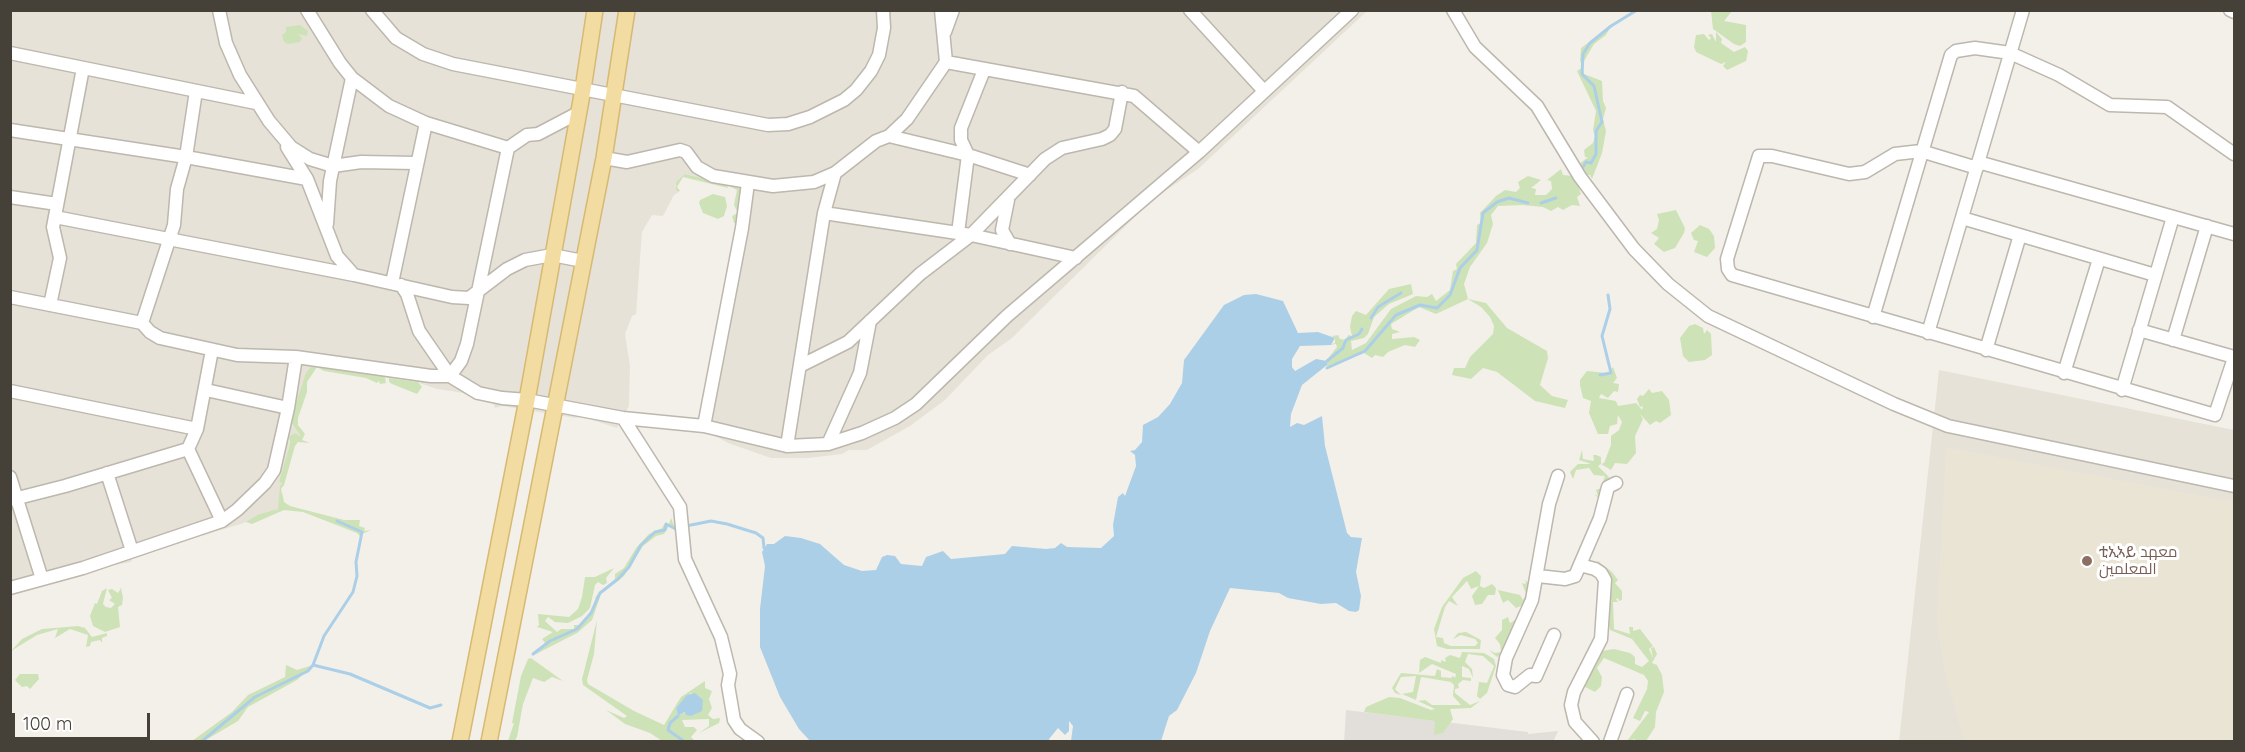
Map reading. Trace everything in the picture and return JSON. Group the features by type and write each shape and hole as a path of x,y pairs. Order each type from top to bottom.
{"main road":[{"path":"460,741 527,400 595,10"},
{"path":"489,741 604,158 627,10"}],"street":[{"path":"219,10 226,43 256,102 307,179 337,256 354,275"},
{"path":"308,10 340,63 352,78 389,106 426,123 508,148"},
{"path":"372,10 396,38 423,54 465,67 614,94 737,120 768,124 788,124 844,100 872,71 879,55 884,28 883,10"},
{"path":"604,158 627,162 680,150 686,152 702,171 748,183 773,186 814,182 835,173 876,141 889,136 907,119 946,62 941,10"},
{"path":"943,37 953,10"},
{"path":"1190,10 1264,91"},
{"path":"1453,10 1475,47 1537,106 1580,177 1634,249 1668,284 1708,316 1884,400 1948,426 2235,486"},
{"path":"1928,333 2023,10"},
{"path":"397,284 407,294 419,331 450,376 478,393 623,418 704,426 787,446 828,444 862,433 896,418 916,404 1006,316 1199,152 1348,12"},
{"path":"1873,317 1951,55 1963,49 1975,48 2010,53 2059,75 2110,105 2127,108 2157,105 2167,107 2235,154"},
{"path":"10,53 256,102"},
{"path":"946,62 1122,92 1140,100 1199,152"},
{"path":"50,305 60,258 54,234 55,217 83,68"},
{"path":"958,233 968,155 961,140 961,128 984,70"},
{"path":"326,231 333,166 352,78"},
{"path":"142,323 170,240 196,91"},
{"path":"800,366 836,350 920,274 970,235 1045,159 1062,148 1102,140 1110,135 1115,129 1122,92"},
{"path":"450,376 464,354 479,293 508,148 527,135 538,134 578,113"},
{"path":"397,284 416,163 426,123"},
{"path":"10,130 186,157 307,179"},
{"path":"280,136 310,159 333,166 361,162 416,163"},
{"path":"889,136 968,155 1030,175"},
{"path":"1732,275 1728,269 1727,259 1759,156 1772,156 1849,174 1865,172 1895,154 1922,151 2235,234"},
{"path":"787,446 824,213 835,173"},
{"path":"704,426 742,228 748,183"},
{"path":"10,197 57,204"},
{"path":"1009,198 1002,230 1010,244"},
{"path":"824,213 970,235 1076,258"},
{"path":"55,217 354,275 452,297 469,298 479,293 507,269 525,260 552,255 583,261"},
{"path":"2122,390 2173,217"},
{"path":"1962,218 2155,275"},
{"path":"2173,340 2207,226"},
{"path":"1986,350 2020,235"},
{"path":"2064,372 2099,259"},
{"path":"1716,269 2122,390 2216,414 2235,358 2139,330"},
{"path":"10,297 142,323 160,338 237,355 296,357 431,376 450,376"},
{"path":"828,444 860,373 870,321"},
{"path":"13,499 188,449 197,429 212,350"},
{"path":"10,588 222,521 265,483 274,470 288,408 296,357"},
{"path":"206,390 288,408"},
{"path":"10,391 197,429"},
{"path":"623,418 680,507 685,559 721,637 730,674 728,685 734,720 740,729 758,741"},
{"path":"188,449 222,521"},
{"path":"107,473 132,551"},
{"path":"1554,636 1536,676 1530,675 1515,687 1508,686 1503,675 1506,658 1525,618 1538,576 1549,504 1558,476"},
{"path":"10,477 13,499 42,579"},
{"path":"1538,576 1572,578 1600,518 1608,487 1616,483"},
{"path":"1580,565 1595,569 1605,580 1600,639 1574,692 1571,705 1575,722 1593,741"},
{"path":"1611,741 1627,694"}],"shaded area":[{"path":"11,11 1367,11 1198,169 1153,199 1012,338 988,355 945,400 910,426 867,450 849,450 842,454 808,458 771,458 728,443 706,431 741,187 685,174 675,186 680,191 674,195 663,216 652,215 642,232 636,314 632,316 625,334 630,366 629,406 617,428 580,416 576,418 502,406 495,408 493,403 464,393 437,389 413,381 311,367 294,409 292,425 301,437 298,438 295,433 288,440 290,444 280,480 282,483 279,509 259,514 250,521 133,557 131,562 103,567 11,595"},
{"name":"ቲኢኣይ معهد المعلمين","path":"1939,370 2234,430 2234,741 1899,742"},
{"name":"ቲኢኣይ معهد المعلمين","path":"1946,447 2234,502 2234,741 1964,741 1943,665 1937,620"},
{"path":"1346,710 1528,732 1528,734 1558,731 1553,742 1344,742"}],"green space":[{"path":"1711,11 1732,11 1724,21 1746,25 1746,42 1740,46 1734,44 1713,29"},
{"path":"300,25 308,31 307,36 298,34 302,38 300,42 288,44 284,42 282,35 286,32 286,27"},
{"path":"1611,26 1606,35 1594,44 1584,61 1580,62 1581,48"},
{"path":"1716,32 1722,39 1721,43 1734,52 1745,47 1748,51 1746,61 1727,70 1723,66 1726,62 1721,64 1696,52 1694,47 1696,35 1704,34 1709,40 1711,38 1708,35 1712,34 1716,42"},
{"path":"1583,67 1584,74 1602,81 1603,101 1606,108 1603,119 1606,131 1602,153 1592,179 1590,175 1584,175 1578,165 1588,157 1585,157 1584,150 1593,143 1595,136 1593,130 1596,111 1577,71"},
{"path":"1561,169 1563,175 1573,176 1581,194 1577,197 1580,206 1572,205 1563,210 1558,207 1551,211 1543,207 1522,205 1498,206 1491,215 1493,224 1487,243 1470,267 1464,284 1468,299 1436,314 1419,307 1391,324 1392,329 1400,332 1392,334 1392,339 1414,337 1420,340 1415,347 1405,345 1388,352 1383,357 1375,355 1372,358 1364,353 1327,368 1326,361 1337,347 1336,344 1329,345 1335,343 1335,338 1332,336 1338,335 1340,339 1346,340 1348,335 1352,336 1350,327 1352,316 1356,311 1366,315 1389,289 1411,284 1413,294 1389,304 1374,317 1368,334 1364,338 1351,341 1352,350 1366,343 1391,309 1416,296 1427,297 1432,294 1436,301 1450,290 1453,271 1457,269 1456,264 1476,243 1477,225 1481,223 1480,213 1496,196 1505,190 1516,192 1520,188 1518,182 1528,176 1541,180 1531,188 1536,189 1535,195 1546,195 1552,189 1551,181 1547,180"},
{"path":"685,174 741,187 738,224 734,223 732,216 738,213 734,205 737,190 727,185 728,188 683,177 677,187 680,191 677,191 676,182"},
{"path":"713,194 725,197 727,206 724,216 718,219 703,213 699,203 700,200"},
{"path":"1676,210 1685,228 1684,233 1675,248 1664,252 1654,244 1659,238 1651,233 1657,229 1659,220 1657,214"},
{"path":"1700,225 1709,229 1714,236 1715,248 1707,257 1694,252 1698,241 1694,240 1691,233"},
{"path":"1468,299 1486,303 1507,328 1547,351 1548,358 1540,385 1552,396 1568,400 1565,408 1535,401 1497,372 1483,368 1471,379 1452,375 1454,368 1465,368 1470,357 1493,334 1494,326 1490,317 1481,307"},
{"path":"1695,324 1703,328 1704,334 1707,330 1711,334 1712,355 1705,360 1689,362 1683,356 1680,338 1689,326"},
{"path":"319,365 385,377 386,383 380,384 379,381 377,383 366,378 324,371 317,367 307,382 307,392 298,418 298,425 305,434 302,440 310,443 298,442 295,446 281,489 284,502 290,506 344,520 360,520 359,526 365,528 364,531 371,530 362,534 361,537 357,533 303,512 284,510 252,524 246,522 259,514 278,509 280,486 282,483 279,482 290,444 289,437 295,433 301,437 292,424 294,409 306,373 311,367"},
{"path":"1613,367 1617,378 1613,383 1619,384 1618,392 1614,391 1608,398 1601,394 1599,398 1616,401 1618,406 1636,403 1642,410 1643,406 1640,407 1637,399 1640,395 1643,396 1649,389 1652,393 1662,391 1669,400 1671,415 1660,423 1656,421 1650,425 1640,414 1643,419 1635,436 1636,453 1627,464 1615,463 1611,470 1601,464 1604,463 1611,445 1611,436 1619,430 1622,422 1618,415 1617,424 1610,426 1608,434 1598,434 1589,413 1591,401 1583,398 1580,380 1587,371 1607,373"},
{"path":"389,378 418,382 422,387 417,394 392,384"},
{"path":"1582,450 1583,459 1594,461 1593,455 1596,455 1601,457 1601,464 1598,466 1609,477 1600,499 1594,494 1598,496 1596,490 1601,488 1605,476 1594,475 1589,468 1576,470 1573,479 1570,472 1578,464 1591,464 1579,460"},
{"path":"671,518 677,532 669,526 664,534 656,536 643,546 624,576 601,594 592,620 577,633 534,655 534,652 545,643 542,639 553,632 537,627 539,625 538,614 569,617 578,609 585,577 595,577 614,568 606,578 607,583 603,585 598,582 595,585 590,608 582,616 568,623 555,622 548,617 545,621 557,632 561,629 574,629 574,625 580,625 591,613 596,596 615,579 615,574 624,568 636,548 649,534 662,528 665,523 669,524"},
{"path":"1598,561 1612,572 1618,580 1615,583 1622,591 1622,600 1619,601 1618,598 1616,599 1618,602 1613,602 1614,629 1630,634 1629,627 1633,627 1633,631 1640,629 1653,646 1649,649 1653,658 1651,648 1654,647 1657,654 1652,663 1657,665 1662,675 1664,692 1656,712 1655,727 1646,741 1635,741 1635,739 1627,741 1649,712 1645,711 1640,721 1633,718 1647,689 1648,681 1644,675 1604,658 1597,668 1602,677 1601,686 1595,692 1583,686 1602,651 1614,649 1630,653 1635,657 1635,664 1642,667 1649,661 1632,639 1610,630 1595,565"},
{"path":"1476,571 1481,576 1480,586 1484,588 1492,584 1496,588 1495,595 1488,595 1482,604 1475,605 1472,596 1479,586 1471,589 1467,581 1452,597 1458,606 1449,601 1445,607 1436,637 1443,638 1444,643 1451,646 1475,646 1478,643 1475,639 1461,635 1453,639 1458,633 1466,632 1481,640 1480,649 1447,649 1437,646 1434,629 1442,607 1463,578"},
{"path":"1525,580 1528,583 1529,595 1523,614 1521,606 1516,608 1508,600 1503,603 1498,590 1520,595 1523,600 1526,594 1522,583 1526,584"},
{"path":"107,588 103,604 106,607 111,608 115,604 109,600 112,598 108,590 112,589 118,593 121,588 123,598 122,605 118,607 120,627 105,632 93,626 90,616 102,591"},
{"path":"1508,617 1510,623 1520,617 1507,648 1497,657 1489,650 1495,653 1501,652 1500,644 1495,638 1502,630 1502,620"},
{"path":"597,620 588,684 634,711 664,725 681,697 705,681 705,688 712,691 709,699 712,708 708,715 713,719 720,718 719,723 699,733 709,726 709,719 682,720 685,727 694,727 697,730 691,737 695,741 662,741 650,733 625,724 606,710 624,718 627,716 583,685 582,679","holes":["691,693 698,698 686,715 686,712 678,716 676,708"]},
{"path":"78,626 85,628 92,637 107,633 107,636 102,638 102,643 100,640 91,642 90,646 86,647 88,635 70,629 55,638 58,629 37,635 11,651 22,639 42,629"},
{"path":"1462,652 1484,653 1494,659 1496,666 1487,693 1480,699 1477,696 1479,682 1487,683 1494,666 1483,656 1468,654 1465,662 1472,669 1473,678 1469,669 1462,666 1462,677 1471,678 1471,681 1463,680 1458,684 1459,688 1455,689 1455,693 1470,705 1480,701 1471,708 1450,709 1453,719 1443,733 1434,735 1435,721 1364,712 1366,707 1389,697 1400,698 1431,710 1435,709 1418,701 1425,700 1432,705 1461,705 1453,696 1454,685 1451,682 1421,677 1416,700 1402,694 1413,692 1416,676 1401,677 1395,689 1401,695 1395,693 1392,688 1401,673 1435,676 1437,669 1441,671 1441,677 1451,678 1453,676 1455,678 1456,674 1432,664 1419,673 1420,660 1425,657 1441,663 1441,660 1446,662 1445,658 1450,655 1460,658"},
{"path":"531,658 563,681 552,677 544,682 533,678 523,704 517,737 515,741 508,741 514,723 512,723 521,676 528,659"},
{"path":"286,665 297,670 313,665 297,680 248,707 238,721 204,741 192,741 232,712 248,695 285,677"},
{"path":"20,674 38,674 39,679 30,689 27,686 22,687 15,680"}],"water":[{"path":"1256,294 1283,301 1298,333 1318,332 1335,338 1331,345 1300,346 1292,359 1292,367 1295,371 1316,359 1327,361 1327,365 1302,385 1291,414 1290,427 1297,423 1304,425 1322,416 1325,446 1347,533 1351,537 1362,538 1356,572 1361,596 1359,610 1349,611 1336,603 1321,604 1288,598 1279,593 1230,588 1210,631 1196,673 1177,710 1169,716 1161,741 1071,741 1073,726 1069,721 1069,731 1065,735 1058,728 1049,739 1050,742 811,742 799,729 780,697 760,647 760,609 765,566 762,552 767,544 774,544 785,536 801,538 820,544 844,565 862,571 876,570 882,557 887,555 895,556 901,564 922,566 926,557 943,551 951,559 1005,554 1012,546 1046,549 1055,548 1061,543 1067,547 1101,548 1114,536 1113,525 1118,497 1123,493 1125,496 1136,466 1135,455 1130,451 1135,450 1142,442 1143,425 1158,417 1170,404 1182,383 1184,360 1224,305 1244,295"},
{"path":"695,693 703,700 702,711 691,716 686,715 685,712 678,716 676,708 687,695"}],"waterway":[{"path":"1581,170 1586,162 1591,163 1596,154 1596,131 1602,122 1594,86 1582,74 1583,54 1590,43 1611,26 1637,10"},
{"path":"1327,368 1365,351 1396,315 1420,305 1437,308 1450,295 1460,268 1477,250 1483,213 1497,202 1509,198 1528,203"},
{"path":"1541,203 1556,198"},
{"path":"1371,318 1378,307 1401,293"},
{"path":"1600,375 1611,373 1602,336 1610,309 1608,295"},
{"path":"1327,361 1343,348 1346,340 1359,334 1362,329"},
{"path":"201,742 255,697 308,671 313,665 324,636 353,592 357,576 356,562 362,532 337,521"},
{"path":"686,526 711,521 727,524 756,533 763,538 764,548"},
{"path":"533,654 550,641 577,629 591,613 600,593 629,567 641,545 655,532 665,530 666,524 678,530"},
{"path":"313,665 350,674 430,708 441,705"},
{"path":"678,716 670,723 668,730 685,742"}],"place":[{"name":"ቲኢኣይ معهد المعلمين","path":"2087,561"}]}
